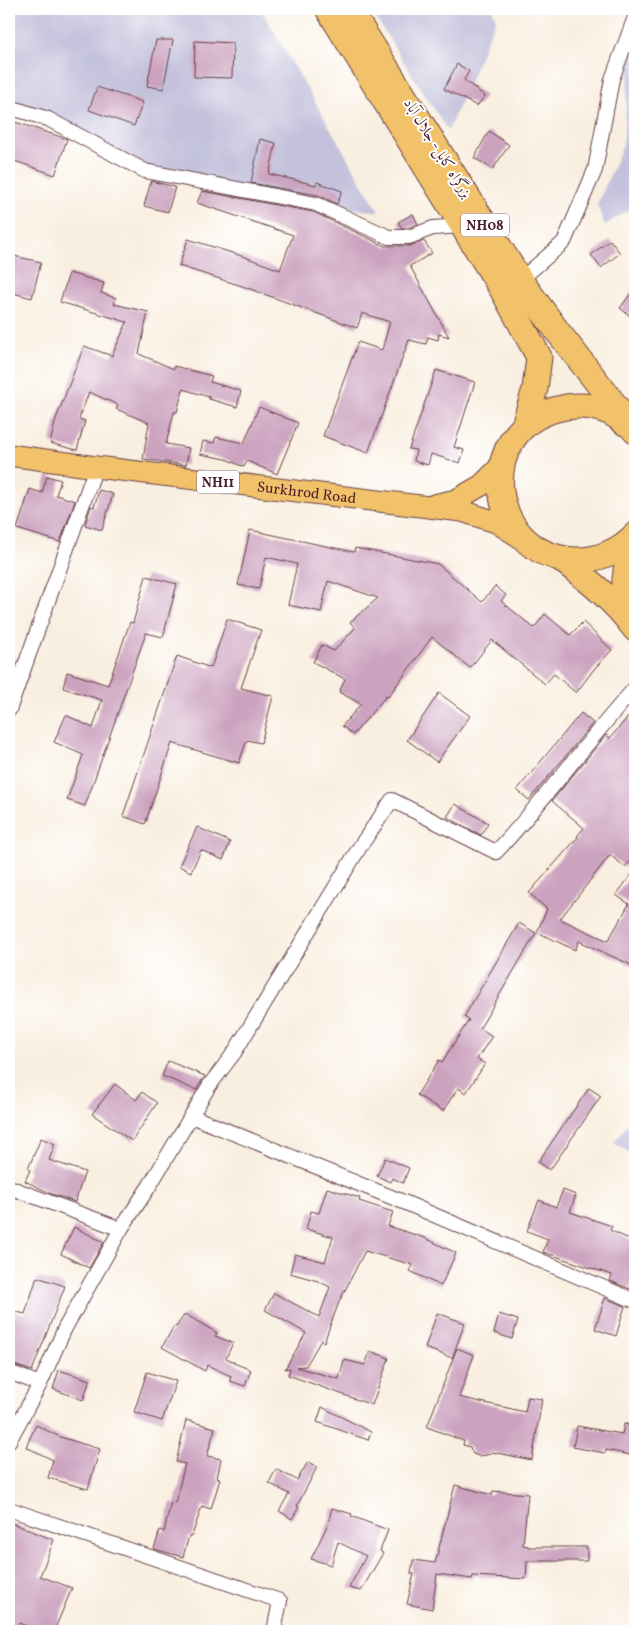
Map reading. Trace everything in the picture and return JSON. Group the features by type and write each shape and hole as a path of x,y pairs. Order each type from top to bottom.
{"highway":[{"name":"بزرگراه کابل- جلال آباد","path":"328,9 503,291 539,357 536,389 524,426"},
{"name":"بزرگراه کابل- جلال آباد","path":"349,9 520,280 635,432"},
{"name":"بزرگراه کابل- جلال آباد","path":"632,538 608,554 585,560 561,559 542,552 526,541 512,525 503,506 500,486 502,465 510,444 524,426 546,412 571,406 596,408 620,418 635,432"},
{"path":"631,622 624,590 632,538"},
{"path":"561,559 595,585 631,622"}],"main road":[{"name":"Surkhrod Road","path":"9,455 462,511 496,522 526,541"},
{"name":"Surkhrod Road","path":"427,507 456,500 482,485 502,465"}],"street":[{"path":"520,280 564,242 595,170 612,79 635,17"},
{"path":"9,107 48,119 145,171 316,204 390,237 409,237 433,228 462,226"},
{"path":"9,710 96,467"},
{"path":"9,1441 40,1384 65,1328 121,1229 150,1185 208,1086 234,1053 361,845 392,800 496,852 566,772 635,688"},
{"path":"191,1116 635,1301"},
{"path":"9,1187 121,1229"},
{"path":"9,1372 40,1384"},
{"path":"9,1510 280,1601 274,1631"}],"shaded area":[{"path":"9,9 261,9 379,212 316,204 135,165 9,103"},
{"path":"370,9 492,9 496,19 448,131"},
{"path":"635,44 635,206 605,225 597,205 623,145 630,56"},
{"path":"635,1114 635,1156 614,1143"}],"building":[{"path":"156,40 173,40 163,89 147,86"},
{"path":"195,41 233,43 232,78 194,77"},
{"path":"457,64 469,71 464,80 485,96 477,106 444,89"},
{"path":"97,87 143,102 134,126 89,110"},
{"path":"9,120 67,139 55,175 9,159"},
{"path":"489,131 509,145 493,169 474,158"},
{"path":"260,139 276,143 269,174 316,185 317,182 342,191 337,204 318,195 251,183"},
{"path":"151,181 175,187 168,212 144,206"},
{"path":"202,191 313,212 385,246 409,246 424,241 432,253 410,266 449,337 439,334 438,340 428,337 426,344 409,340 368,453 323,436 358,342 382,350 390,322 362,313 357,328 242,286 179,266 188,239 280,270 293,235 197,203"},
{"path":"413,214 418,224 402,228 398,222"},
{"path":"610,240 620,253 601,268 591,255"},
{"path":"9,255 41,262 32,298 9,292"},
{"path":"69,273 104,283 101,293 116,298 114,304 148,312 139,354 174,369 174,366 212,376 210,382 241,391 237,407 183,389 177,412 174,412 166,444 189,448 186,465 143,459 149,423 116,409 118,405 89,392 79,419 85,421 77,450 50,443 56,419 84,346 112,356 127,322 60,302"},
{"path":"635,288 635,320 620,308"},
{"path":"436,370 475,382 454,447 464,450 460,463 431,454 428,465 414,461 416,450 409,449"},
{"path":"259,407 298,423 277,474 247,461 244,467 226,459 200,454 203,441 214,443 216,437 244,443"},
{"path":"47,476 61,480 56,495 75,501 60,542 17,529 30,489 42,493"},
{"path":"99,490 113,494 102,530 85,525 91,506 94,507"},
{"path":"250,530 354,552 355,548 438,564 482,602 495,586 506,595 501,601 534,628 545,614 570,635 583,622 612,650 594,669 576,693 554,674 545,684 492,640 470,668 432,637 388,697 386,696 353,735 342,726 361,704 339,692 345,679 313,662 322,645 334,651 355,628 350,622 378,598 328,581 321,612 288,605 297,564 266,557 259,589 238,585"},
{"path":"146,576 177,584 163,637 146,633 85,806 67,800 83,755 54,742 66,715 93,728 102,700 63,688 67,672 108,685 130,622 133,623"},
{"path":"227,619 261,630 241,688 273,696 261,743 247,740 239,763 172,743 145,824 123,816 177,656 211,668"},
{"path":"439,693 470,716 437,762 407,740"},
{"path":"581,713 593,723 529,800 517,790"},
{"path":"628,717 635,724 635,856 625,867 610,855 560,919 608,941 629,904 616,895 635,870 635,955 631,965 579,941 575,950 537,932 547,909 529,893 584,828 552,801 606,735 610,738"},
{"path":"455,804 488,823 481,835 447,817"},
{"path":"197,827 230,842 223,860 201,850 191,872 179,866"},
{"path":"519,923 536,933 480,1028 492,1036 477,1059 485,1064 466,1093 458,1088 443,1111 417,1095 439,1060 442,1062 469,1020 464,1017"},
{"path":"168,1061 205,1076 196,1090 162,1076"},
{"path":"115,1084 136,1100 142,1092 157,1103 132,1141 92,1114"},
{"path":"589,1088 601,1096 550,1170 538,1162"},
{"path":"41,1138 55,1144 49,1160 85,1172 75,1202 52,1194 25,1181"},
{"path":"385,1158 409,1168 403,1183 392,1178 390,1182 377,1176"},
{"path":"327,1188 360,1198 359,1201 393,1212 388,1226 425,1238 456,1253 441,1286 410,1271 413,1265 365,1251 339,1302 324,1342 321,1340 306,1366 296,1367 339,1379 344,1360 365,1365 370,1351 389,1358 372,1405 288,1375 290,1368 285,1369 306,1333 265,1310 274,1293 319,1317 330,1287 318,1281 290,1273 295,1254 325,1262 333,1237 306,1229 311,1211 319,1213"},
{"path":"563,1190 576,1195 570,1212 612,1226 610,1230 635,1242 635,1271 630,1289 610,1281 612,1275 543,1252 548,1239 527,1231 539,1200 556,1207"},
{"path":"74,1227 104,1242 89,1268 61,1254"},
{"path":"37,1277 65,1286 32,1371 9,1363 9,1310 25,1314"},
{"path":"605,1298 625,1306 616,1336 595,1329"},
{"path":"437,1313 465,1323 452,1358 425,1348"},
{"path":"185,1314 217,1333 215,1336 233,1343 226,1358 251,1370 245,1386 230,1381 231,1376 207,1365 205,1371 162,1347 174,1326 176,1327"},
{"path":"499,1314 518,1320 512,1339 494,1333"},
{"path":"457,1348 474,1355 459,1397 525,1412 528,1397 542,1399 532,1460 492,1452 479,1456 473,1454 470,1447 463,1445 464,1441 427,1427"},
{"path":"59,1370 90,1380 83,1400 53,1389"},
{"path":"147,1372 176,1381 162,1421 134,1412"},
{"path":"322,1407 371,1432 368,1440 317,1422"},
{"path":"186,1420 215,1428 207,1456 221,1459 217,1478 220,1479 211,1509 202,1506 192,1536 189,1536 183,1557 154,1549 160,1530 164,1532 171,1502 175,1503 185,1464 176,1462"},
{"path":"624,1424 635,1426 635,1456 606,1450 605,1453 573,1447 577,1426 622,1434"},
{"path":"36,1425 60,1437 100,1449 88,1489 48,1478 53,1460 26,1447"},
{"path":"308,1462 317,1467 292,1519 279,1511 289,1494 269,1483 276,1469 297,1480"},
{"path":"455,1485 492,1495 493,1491 528,1494 523,1545 528,1547 587,1547 587,1561 527,1561 526,1579 473,1576 472,1579 437,1574 432,1609 407,1604 414,1574 411,1574 413,1560 435,1563"},
{"path":"332,1508 352,1514 351,1516 388,1530 380,1551 383,1553 361,1591 349,1588 366,1556 338,1542 331,1565 311,1559 328,1524"},
{"path":"9,1522 54,1540 40,1576 72,1588 54,1631 39,1631 19,1623 16,1631 9,1631"}]}
